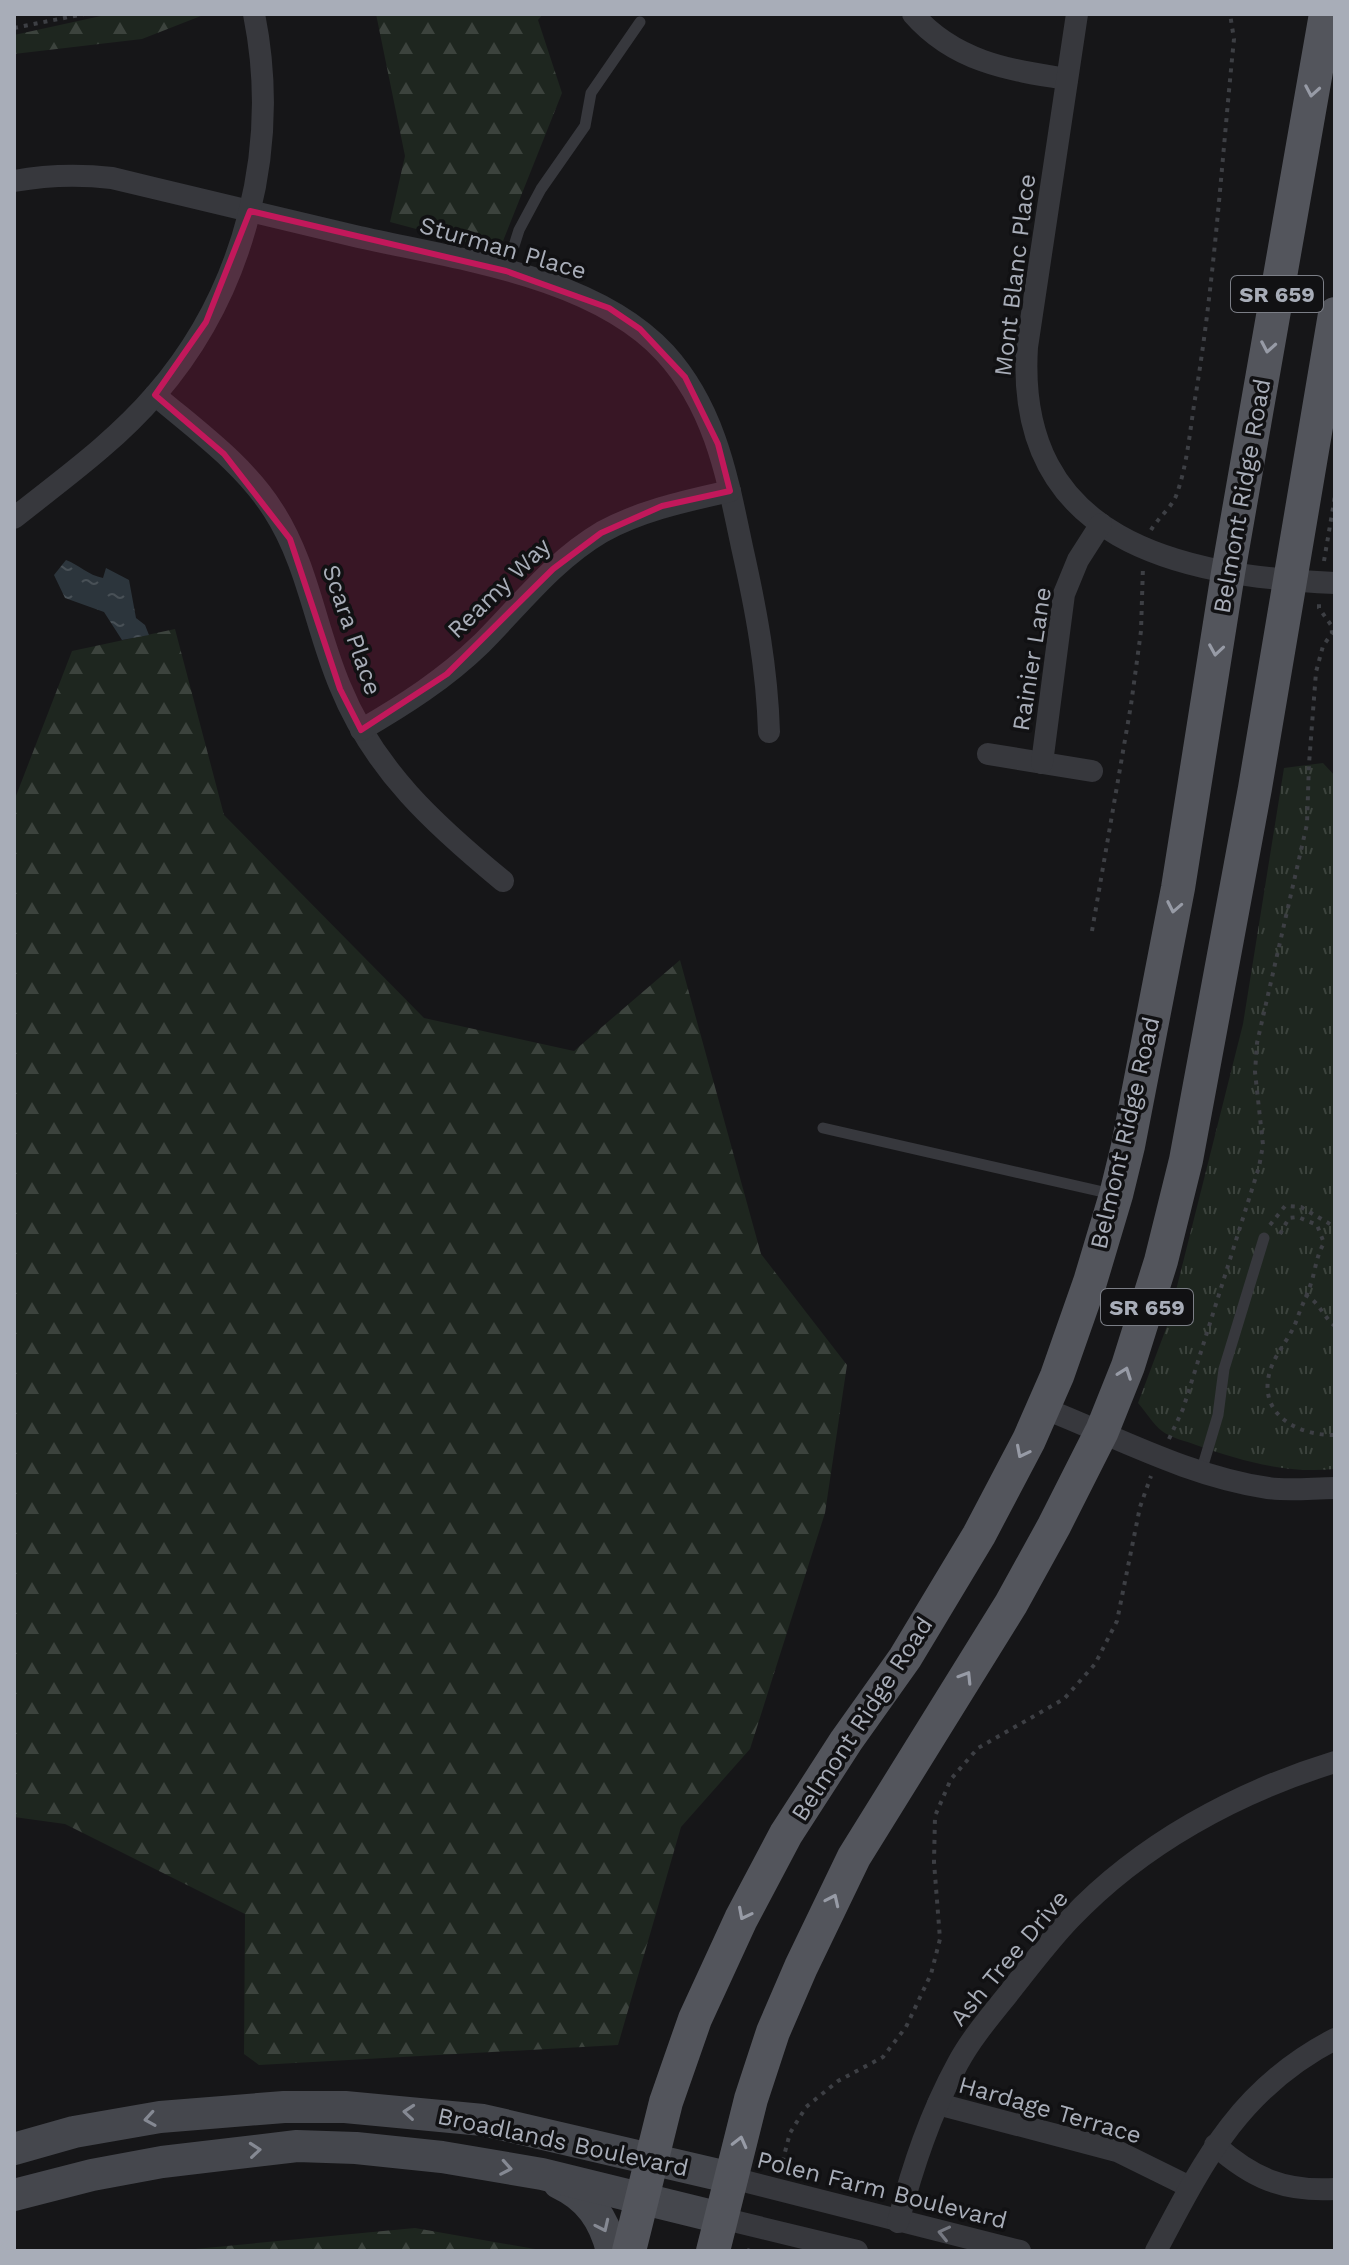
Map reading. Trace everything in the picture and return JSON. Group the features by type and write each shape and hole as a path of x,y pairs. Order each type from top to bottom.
{"main road":[{"name":"Belmont Ridge Road","path":"629,2251 666,2102 695,2019 741,1919 786,1834 905,1658 979,1535 1057,1376 1116,1195 1178,888 1228,573 1326,14"},
{"name":"SR 659","path":"713,2251 751,2099 773,2032 854,1857 1011,1604 1102,1431 1128,1366 1156,1276 1186,1160 1255,788 1335,314"},
{"name":"Broadlands Boulevard","path":"14,2149 74,2132 160,2117 284,2107 345,2107 483,2120 732,2178"},
{"name":"Broadlands Boulevard","path":"14,2195 92,2175 162,2162 297,2146 356,2148 442,2157 542,2174 721,2218"},
{"path":"542,2174 577,2191 602,2220 612,2251"}],"street":[{"path":"14,518 115,437 155,395 206,322 228,278 250,211 259,163 263,116 261,65 254,14"},
{"path":"913,14 951,48 998,66 1067,79"},
{"name":"Mont Blanc Place","path":"1077,14 1025,373 1034,433 1045,461 1060,487 1083,511 1146,549 1181,562 1228,573 1335,583"},
{"name":"Sturman Place","path":"14,181 47,175 112,178 506,271 575,292 609,308 640,329 685,377 704,409 718,444 760,628 767,680 769,732"},
{"name":"Scara Place","path":"155,395 224,454 272,507 305,574 340,689 383,765 409,798 440,829 503,881"},
{"name":"Reamy Way","path":"361,730 447,674 553,569 601,533 662,506 730,491"},
{"name":"Rainier Lane","path":"1042,763 1064,594 1078,560 1101,524"},
{"path":"988,754 1092,771"},
{"path":"1043,1408 1102,1431 1130,1446 1226,1480 1271,1489 1335,1488"},
{"name":"Ash Tree Drive","path":"898,2222 915,2156 959,2060 989,2018 1071,1918 1117,1876 1169,1838 1284,1778 1335,1762"},
{"path":"1156,2251 1215,2145 1275,2076 1335,2039"},
{"name":"Hardage Terrace","path":"938,2104 1117,2151 1190,2187"},
{"path":"1215,2145 1255,2176 1298,2187 1335,2189"},
{"name":"Polen Farm Boulevard","path":"732,2178 1020,2251"},
{"path":"721,2218 857,2251"}],"lane":[{"path":"506,271 519,230 541,189 585,126 591,93 640,22"},
{"path":"823,1128 1116,1195"},
{"path":"1201,1472 1218,1415 1224,1369 1263,1241"}],"path":[{"path":"14,28 84,14"},
{"path":"1092,931 1131,705 1141,631 1141,573 1152,529 1175,499 1200,370 1211,289 1213,240 1234,39 1230,14"},
{"path":"1263,1241 1272,1218 1285,1206 1301,1207 1335,1227"},
{"path":"1237,1235 1263,1241 1274,1248 1289,1218 1298,1217 1317,1225 1324,1243 1315,1259 1314,1272 1292,1332 1271,1369 1268,1383 1270,1397 1283,1422 1311,1434 1335,1435"},
{"path":"1305,1295 1316,1302 1327,1320 1335,1326"}],"highlighted area":[{"path":"250,211 506,271 609,308 640,329 685,377 718,444 730,491 662,506 601,533 553,569 447,674 361,730 340,689 290,539 224,454 155,395 206,322"}],"green space":[{"path":"110,14 206,14 142,39 14,54 14,35"},
{"path":"376,14 543,14 538,20 562,93 499,251 390,222 405,156"},
{"path":"175,629 224,815 424,1018 574,1051 680,960 761,1254 847,1365 825,1513 750,1749 681,1827 618,2045 259,2065 244,2054 245,1914 65,1824 14,1817 14,801 72,651"},
{"path":"1323,763 1335,776 1335,1469 1300,1470 1230,1456 1174,1437 1159,1428 1138,1403 1167,1326 1243,1024 1284,768"},
{"path":"415,2228 546,2251 174,2251"}],"water":[{"path":"66,560 98,577 103,578 106,568 129,580 136,618 145,625 149,635 122,640 104,612 65,598 54,575"}]}
